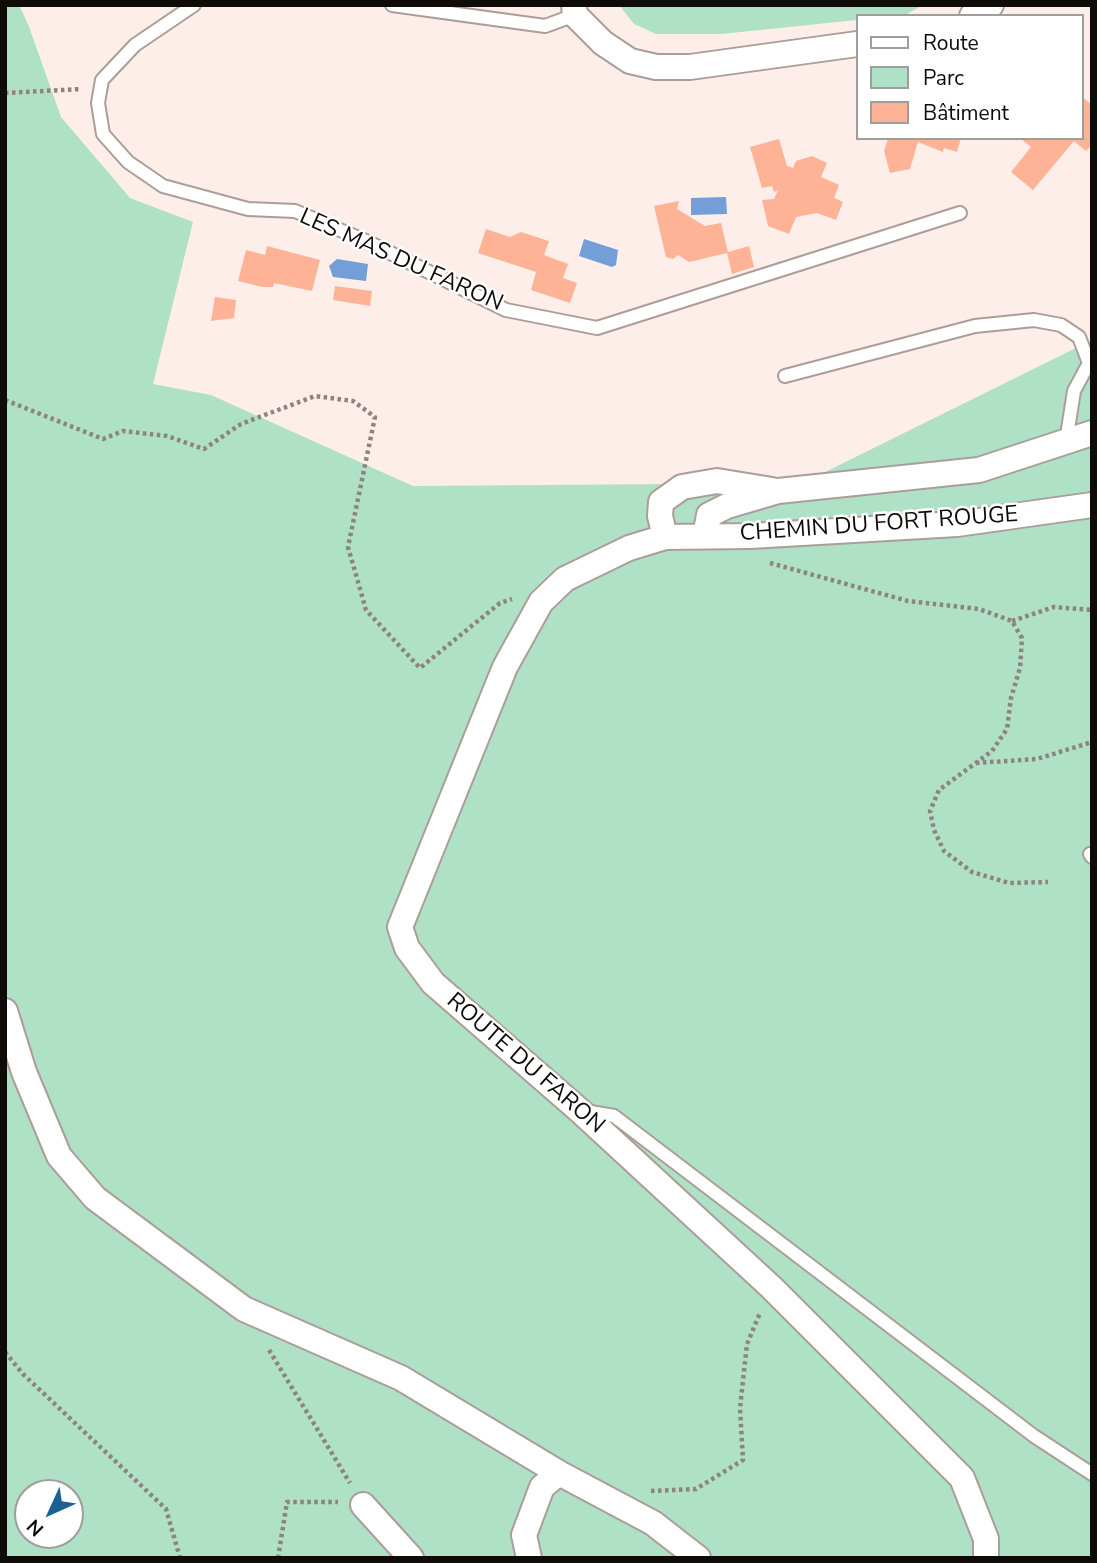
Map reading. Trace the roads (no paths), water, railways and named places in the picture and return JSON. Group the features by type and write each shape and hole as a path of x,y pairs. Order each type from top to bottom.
{"street":[{"path":"975,14 991,5"},
{"path":"574,10 603,43 630,61 656,67 690,67 856,44"},
{"path":"705,536 709,516 727,506 778,491 979,470 1092,433"},
{"path":"665,537 660,516 661,502 682,487 717,481 778,491"},
{"name":"CHEMIN DU FORT ROUGE","path":"665,537 750,536 957,524 1092,505"},
{"name":"ROUTE DU FARON","path":"665,537 593,563 565,579 541,602 505,667 400,927 407,948 433,983 579,1110 771,1287 962,1478 986,1539 986,1558"},
{"path":"5,1011 24,1072 59,1156 94,1198 244,1310 401,1378 559,1474 653,1522 698,1558"},
{"path":"529,1558 524,1535 542,1487 559,1474"},
{"path":"363,1505 411,1558"}],"lane":[{"name":"LES MAS DU FARON","path":"194,5 135,46 102,80 98,103 103,134 128,162 163,186 248,209 295,211 366,241 506,310 597,328 960,213"},
{"path":"393,5 545,26 574,10"},
{"path":"785,376 975,326 1034,320 1061,325 1079,337 1088,363 1074,391 1066,442"},
{"path":"579,1110 614,1116 1034,1436 1092,1474"}],"water":[{"path":"726,197 727,214 691,215 691,198"},
{"path":"584,239 618,250 616,265 612,267 579,256"},
{"path":"337,259 368,264 366,281 333,277 329,266"}]}
